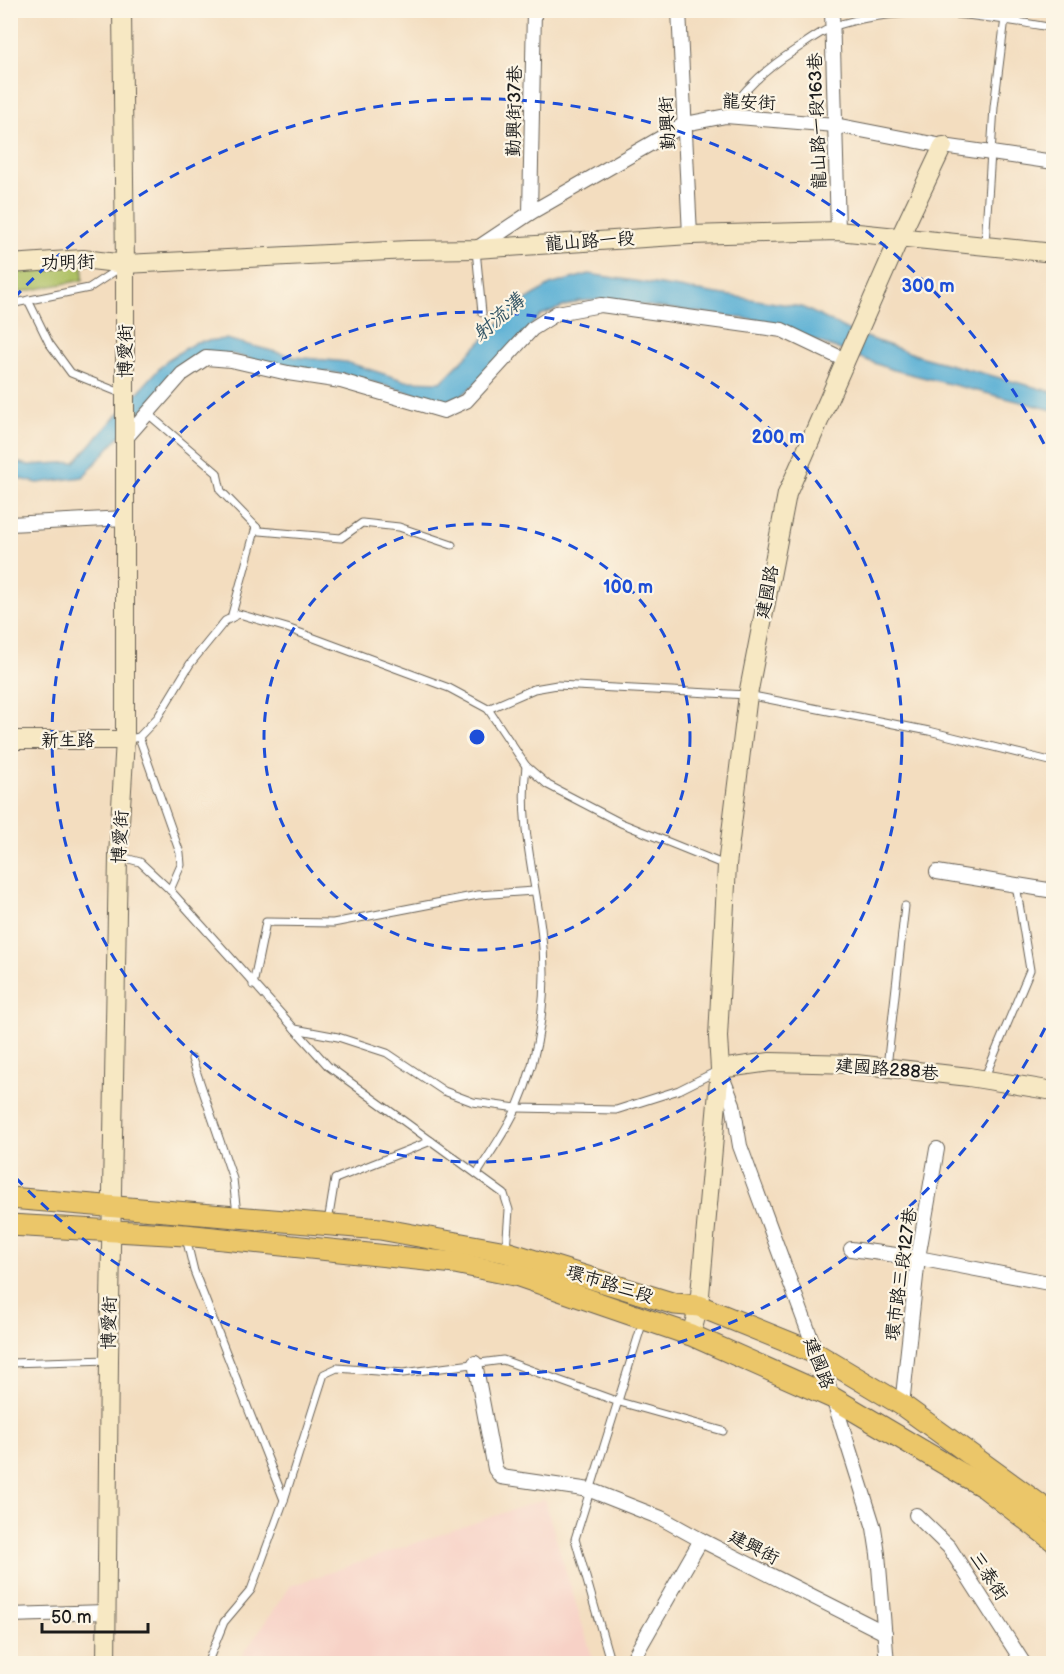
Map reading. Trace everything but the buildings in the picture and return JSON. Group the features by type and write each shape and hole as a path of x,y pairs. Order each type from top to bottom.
{"main road":[{"name":"環市路三段","path":"10,1198 380,1229 506,1252 675,1304 699,1306 815,1353 902,1405 1053,1515"},
{"name":"環市路三段","path":"10,1225 185,1235 455,1263 519,1276 692,1335 833,1398 984,1487 1053,1541"}],"street":[{"name":"博愛街","path":"106,1664 118,856 132,739 125,518 122,10"},
{"name":"勤興街37巷","path":"530,213 534,10"},
{"name":"勤興街","path":"679,10 690,235"},
{"name":"龍山路一段163巷","path":"832,10 838,231"},
{"name":"龍安街","path":"476,249 530,213 685,124 726,116 835,125 943,146 1053,162"},
{"name":"建國路","path":"692,1335 699,1306 720,1069 718,1037 727,866 748,695 787,494 899,239 943,146"},
{"name":"龍山路一段","path":"125,264 409,250 476,249 690,235 838,231 1053,253"},
{"name":"功明街","path":"10,264 83,259 125,264"},
{"path":"125,418 147,413 182,374 206,358 231,360 288,373 341,381 444,411 466,401 532,329 557,314 601,305 782,330 846,358"},
{"path":"10,524 125,518"},
{"name":"新生路","path":"10,740 132,739"},
{"path":"937,872 1053,891"},
{"name":"建國路288巷","path":"720,1069 770,1062 856,1064 984,1079 1053,1091"},
{"name":"建國路","path":"720,1069 733,1104 740,1146 833,1398 874,1528 887,1664"},
{"name":"環市路三段127巷","path":"902,1405 918,1258 937,1149"},
{"path":"851,1249 918,1258 1053,1284"},
{"path":"475,1363 495,1469 501,1477 590,1490 661,1518 701,1540"},
{"name":"三泰街","path":"916,1515 949,1547 1024,1664"},
{"name":"建興街","path":"630,1664 701,1540 885,1633"},
{"path":"10,1615 106,1612"}],"lane":[{"path":"985,247 993,107 1006,10"},
{"path":"726,116 739,96 772,64 833,27 890,14 947,13 1053,28"},
{"path":"476,249 482,314"},
{"path":"10,304 89,288 125,264"},
{"path":"28,300 49,343 71,373 125,418"},
{"path":"147,413 217,473 221,491 260,531 341,538 362,523 399,527 452,545"},
{"path":"231,618 256,527"},
{"path":"170,890 182,866 180,853 132,739 158,717 190,664 225,621 239,615 286,628 449,688 488,709 526,766 548,785 621,823 727,866"},
{"path":"488,709 534,689 556,685 748,695 929,731 1053,762"},
{"path":"477,1174 517,1108 533,1059 544,997 542,930 534,891 522,796 526,766"},
{"path":"118,856 140,862 170,890 328,1066 504,1194 508,1210 506,1252"},
{"path":"984,1079 1030,970 1016,885"},
{"path":"253,985 266,922 333,923 478,895 534,891"},
{"path":"886,1068 905,906"},
{"path":"295,1029 338,1037 387,1053 444,1091 473,1102 517,1108 616,1110 679,1090 720,1069"},
{"path":"192,1059 233,1179 237,1216"},
{"path":"328,1224 335,1179 431,1141"},
{"path":"185,1235 194,1271 284,1500"},
{"path":"611,1664 575,1539 616,1401 644,1319"},
{"path":"10,1363 109,1360"},
{"path":"207,1664 224,1622 251,1590 284,1500 324,1374 337,1368 403,1373 503,1360 616,1401 723,1431"}],"shaded area":[{"path":"544,1499 594,1663 237,1663 290,1586"}],"green space":[{"path":"83,259 83,280 11,294 11,264"}],"water":[{"path":"589,274 802,307 852,332 922,357 1053,392 1053,410 890,369 764,321 602,300 579,301 541,315 486,375 461,396 442,402 344,374 286,368 231,354 175,374 83,477 38,483 11,477 10,461 29,465 75,462 167,360 196,342 226,339 295,357 346,362 406,381 441,382 516,306 550,285"}],"water label":[{"name":"射流溝","path":"498,317"}]}
